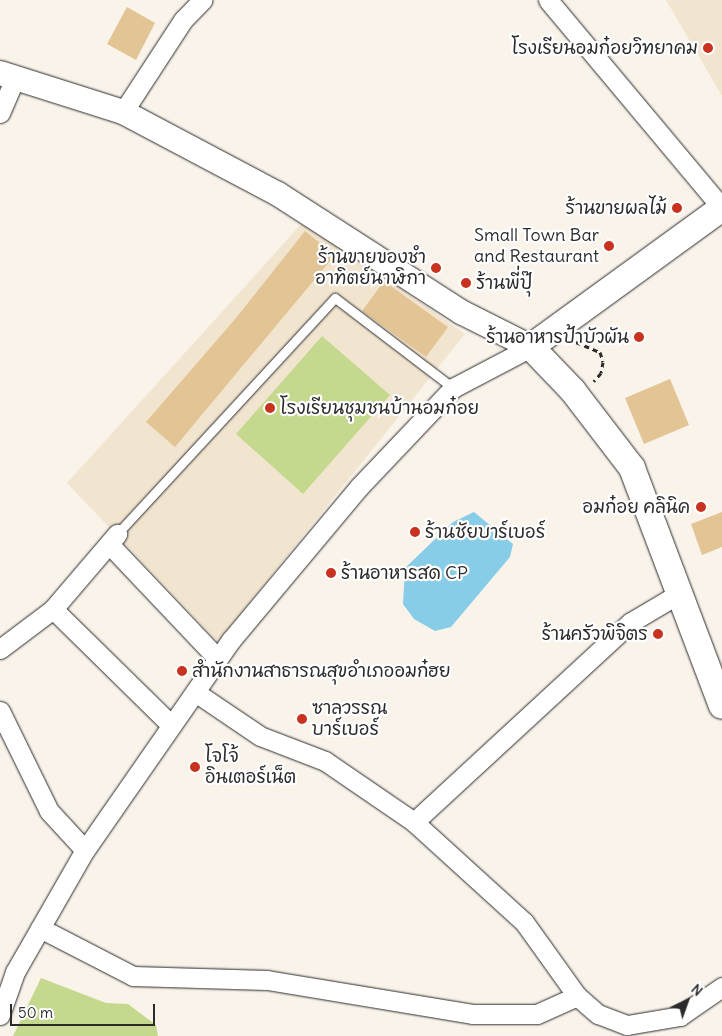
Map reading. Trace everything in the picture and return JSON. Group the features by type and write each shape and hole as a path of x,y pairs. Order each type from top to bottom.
{"main road":[{"path":"722,208 531,347 573,391 632,468 722,706"}],"street":[{"path":"123,112 183,20 202,0"},
{"path":"548,0 722,208"},
{"path":"0,113 8,75 123,112 278,194 461,312 531,347"},
{"path":"0,1015 15,972 85,850 170,725 218,659 358,487 453,388 531,347"},
{"path":"0,649 53,609 113,539 218,659"},
{"path":"414,822 632,622 680,593"},
{"path":"53,609 170,725"},
{"path":"195,692 260,736 325,761 414,822 524,922 577,996 598,1014 628,1025 680,1016 722,987"},
{"path":"0,711 49,811 85,850"},
{"path":"40,928 133,976 267,980 472,1014 537,1014 577,996"}],"lane":[{"path":"113,539 335,298 453,388"}],"path":[{"path":"553,331 600,352 603,362 598,380 573,391"}],"shaded area":[{"name":"โรงเรียนอมก๋อยวิทยาคม","path":"666,0 722,0 722,96"},
{"name":"โรงเรียนชุมชนบ้านอมก๋อย","path":"305,220 465,334 218,642 67,483"}],"green space":[{"path":"322,336 390,395 303,494 236,434"},
{"path":"41,978 106,1003 128,1004 156,1025 158,1036 13,1036"}],"water":[{"path":"474,512 513,544 510,557 451,627 435,631 414,619 403,604 405,568 453,522"}],"building":[{"path":"127,7 155,23 136,60 107,44"},
{"path":"305,231 335,255 175,447 146,422 236,318"},
{"path":"384,281 448,327 426,357 362,311"},
{"path":"670,379 689,425 644,444 625,398"},
{"path":"722,512 722,547 702,555 691,524"}],"place":[{"name":"โรงเรียนอมก๋อยวิทยาคม","path":"708,48"},
{"name":"ร้านขายผลไม้","path":"677,208"},
{"name":"Small Town Bar and Restaurant","path":"609,246"},
{"name":"ร้านขายของชำ อาทิตย์นาฬิกา","path":"436,268"},
{"name":"ร้านพี่ปุ๊","path":"466,283"},
{"name":"ร้านอาหารป้าบัวผัน","path":"639,337"},
{"name":"โรงเรียนชุมชนบ้านอมก๋อย","path":"270,408"},
{"name":"อมก๋อย คลินิค","path":"701,507"},
{"name":"ร้านชัยบาร์เบอร์","path":"415,532"},
{"name":"ร้านอาหารสด CP","path":"331,573"},
{"name":"ร้านครัวพิจิตร","path":"658,634"},
{"name":"สำนักงานสาธารณสุขอำเภออมก๋ฮย","path":"182,671"},
{"name":"ซาลวรรณ บาร์เบอร์","path":"302,719"},
{"name":"โจโจ้ อินเตอร์เน็ต","path":"195,767"}]}
